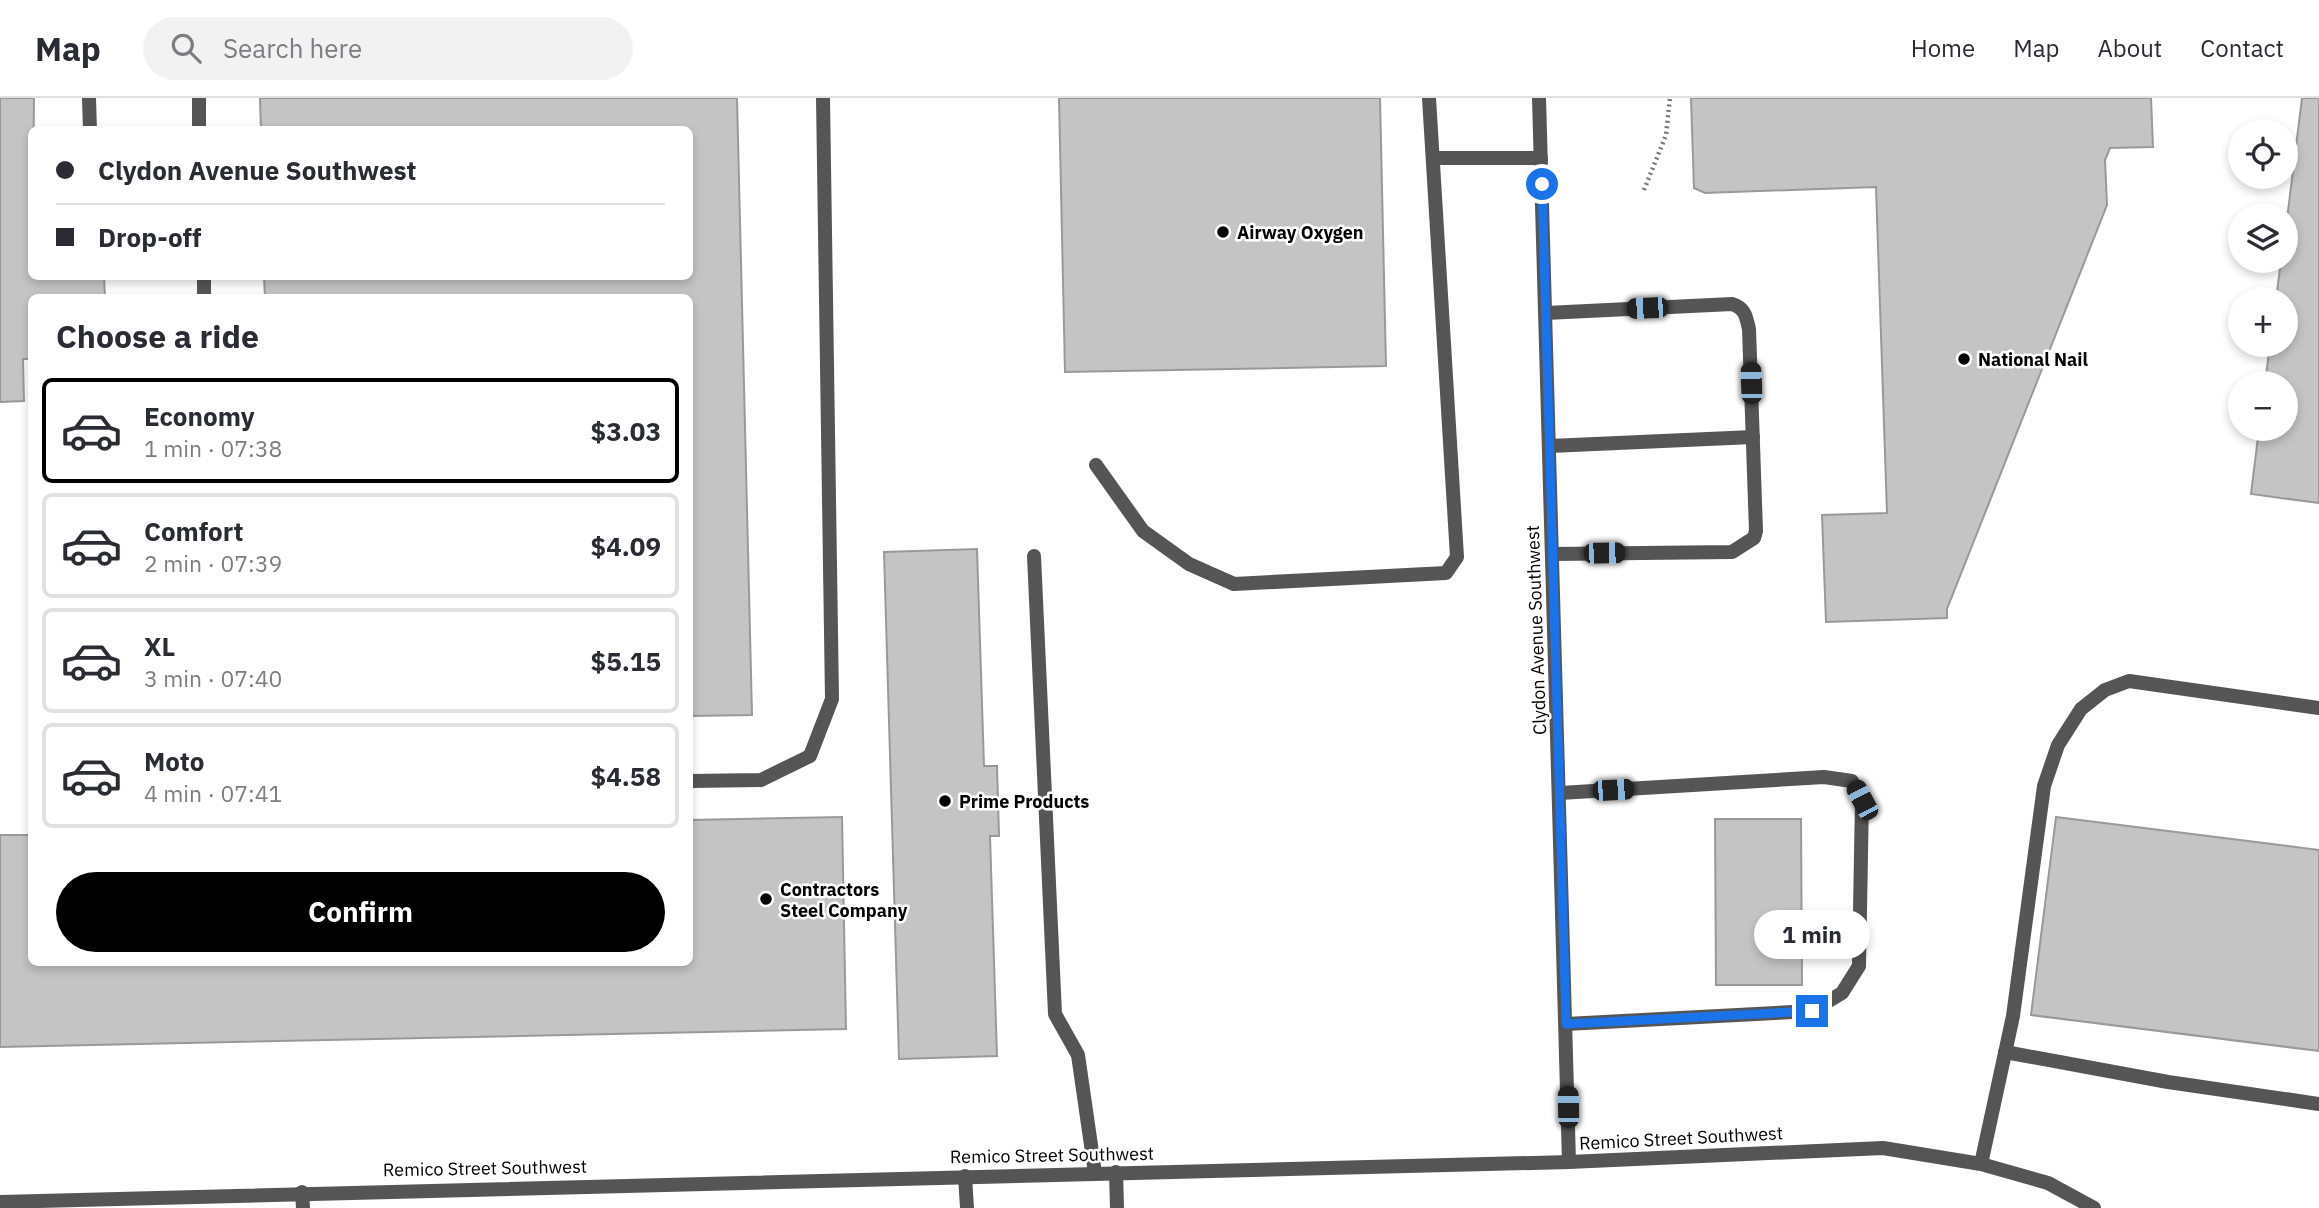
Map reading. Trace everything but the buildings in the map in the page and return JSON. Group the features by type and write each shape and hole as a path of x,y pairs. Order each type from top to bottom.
{"street":[{"path":"89,98 90,126"},
{"path":"198,98 200,126"},
{"path":"693,781 761,779 810,756 832,699 823,98"},
{"path":"1096,465 1143,531 1189,564 1234,584 1446,573 1457,557 1429,98"},
{"name":"Clydon Avenue Southwest","path":"1539,98 1569,1162"},
{"path":"1433,158 1541,158"},
{"path":"1546,313 1731,304 1740,307 1746,315 1749,329 1756,531 1754,538 1731,552 1553,554"},
{"path":"1550,446 1753,437"},
{"path":"1034,556 1055,1014 1078,1055 1095,1173"},
{"path":"1981,1164 2013,1016 2044,786 2058,745 2081,709 2105,690 2129,681 2319,708"},
{"path":"1560,793 1824,777 1852,781 1862,800 1859,966 1842,993 1812,1011 1566,1024"},
{"path":"2005,1052 2168,1082 2319,1104"},
{"name":"Remico Street Southwest","path":"0,1202 302,1192 1569,1162 1883,1148 1981,1164 2048,1183 2094,1208"},
{"path":"1116,1172 1116,1208"},
{"path":"965,1177 967,1208"},
{"path":"302,1192 303,1208"}],"path":[{"path":"1644,190 1666,135 1670,98"}],"place":[{"name":"Airway Oxygen","path":"1223,232"},
{"name":"National Nail","path":"1964,359"},
{"name":"Prime Products","path":"945,801"},
{"name":"Contractors Steel Company","path":"766,899"}],"route":[{"path":"1542,184 1566,1024 1812,1011"}]}
